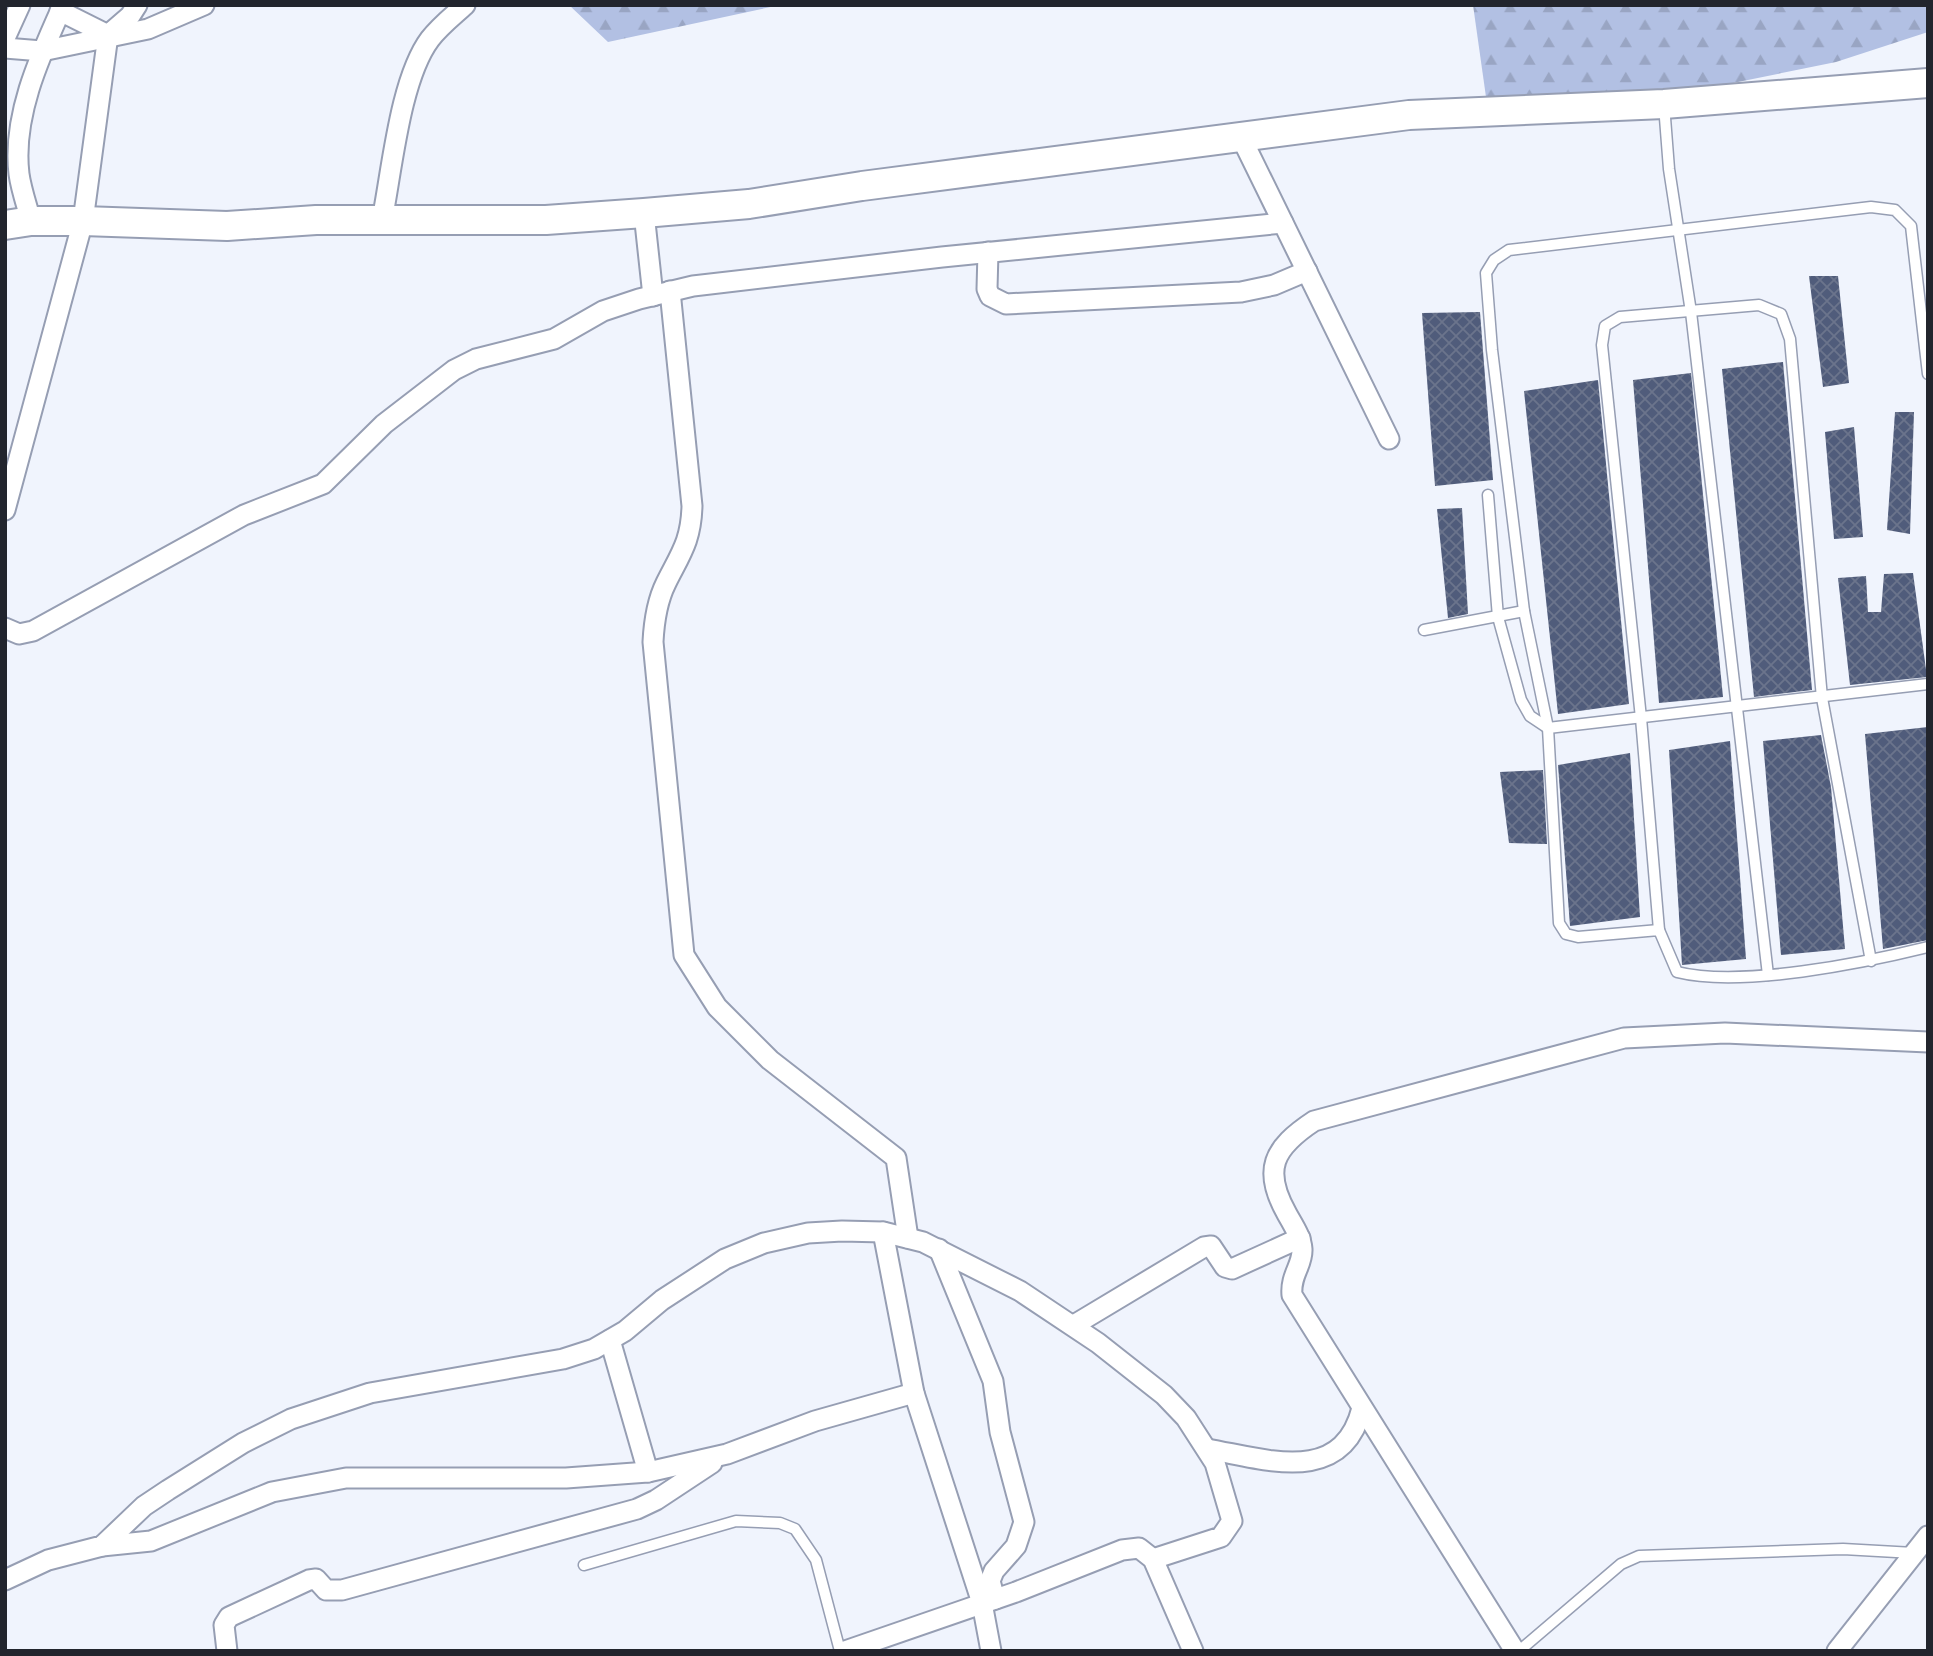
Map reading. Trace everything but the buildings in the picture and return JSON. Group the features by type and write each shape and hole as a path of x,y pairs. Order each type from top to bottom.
{"main road":[{"path":"18,223 83,221 228,226 316,220 546,219 645,213 749,204 1240,135 1409,115 1664,104 1928,83"}],"street":[{"path":"5,38 20,5"},
{"path":"5,510 83,221 108,35 130,16 137,5"},
{"path":"5,48 42,51 108,35 148,29 204,5"},
{"path":"382,220 407,92 416,65 430,40 466,5"},
{"path":"18,223 21,132 42,51 62,8 108,35"},
{"path":"1240,135 1389,439"},
{"path":"645,213 662,293 692,506 687,547 665,585 655,619 653,642 684,955 717,1007 748,1039 796,1082 888,1149 896,1158 908,1238"},
{"path":"5,628 19,634 33,631 244,515 323,484 384,424 454,370 476,359 554,339 603,311 662,293 988,252 1283,223"},
{"path":"988,252 986,289 996,301 1006,304 1241,292 1274,285 1307,271"},
{"path":"1517,1651 1292,1295 1294,1272 1302,1251 1300,1238 1278,1197 1272,1173 1278,1152 1296,1133 1314,1121 1624,1038 1725,1033 1928,1042"},
{"path":"883,1232 914,1393 988,1601"},
{"path":"102,1546 144,1506 243,1443 291,1419 370,1393 563,1359 610,1340 696,1276 764,1243 808,1233 883,1232 939,1249 1020,1291 1074,1325 1164,1395 1186,1418 1207,1449 1231,1508 1232,1521 1229,1530 1221,1537 1153,1559"},
{"path":"1074,1325 1204,1247 1211,1246 1225,1267 1232,1269 1300,1238"},
{"path":"939,1249 990,1372 1000,1432 1024,1522 1016,1546 994,1571 990,1581 988,1601 991,1651"},
{"path":"610,1340 648,1472"},
{"path":"5,1580 48,1560 102,1546 151,1541 272,1492 346,1478 566,1478 648,1472 727,1454 816,1420 914,1393"},
{"path":"1207,1449 1293,1462 1319,1460 1343,1446 1353,1436 1362,1408"},
{"path":"228,1651 224,1625 229,1617 310,1580 316,1579 326,1590 342,1590 637,1508 656,1500 727,1454"},
{"path":"1837,1651 1928,1536"},
{"path":"842,1651 988,1601 1122,1550 1139,1548 1153,1559 1193,1651"}],"lane":[{"path":"1664,104 1678,232 1691,312 1768,975"},
{"path":"1659,930 1578,936 1566,934 1559,923 1548,729 1524,611 1500,428 1486,273 1494,260 1509,250 1871,207 1895,210 1911,226 1928,374"},
{"path":"1871,961 1822,698 1790,339 1781,314 1759,305 1620,317 1605,326 1602,345 1642,718 1659,930 1677,972 1690,975 1768,975 1871,961 1928,947"},
{"path":"1488,495 1498,617 1521,700 1530,716 1548,729 1928,684"},
{"path":"1424,630 1524,611"},
{"path":"584,1565 736,1521 780,1523 795,1529 816,1560 842,1651"},
{"path":"1517,1651 1621,1564 1639,1556 1822,1549 1915,1553"}],"green space":[{"path":"569,5 780,5 608,42"},
{"path":"1473,5 1928,5 1928,32 1836,62 1649,100 1486,97"}]}
